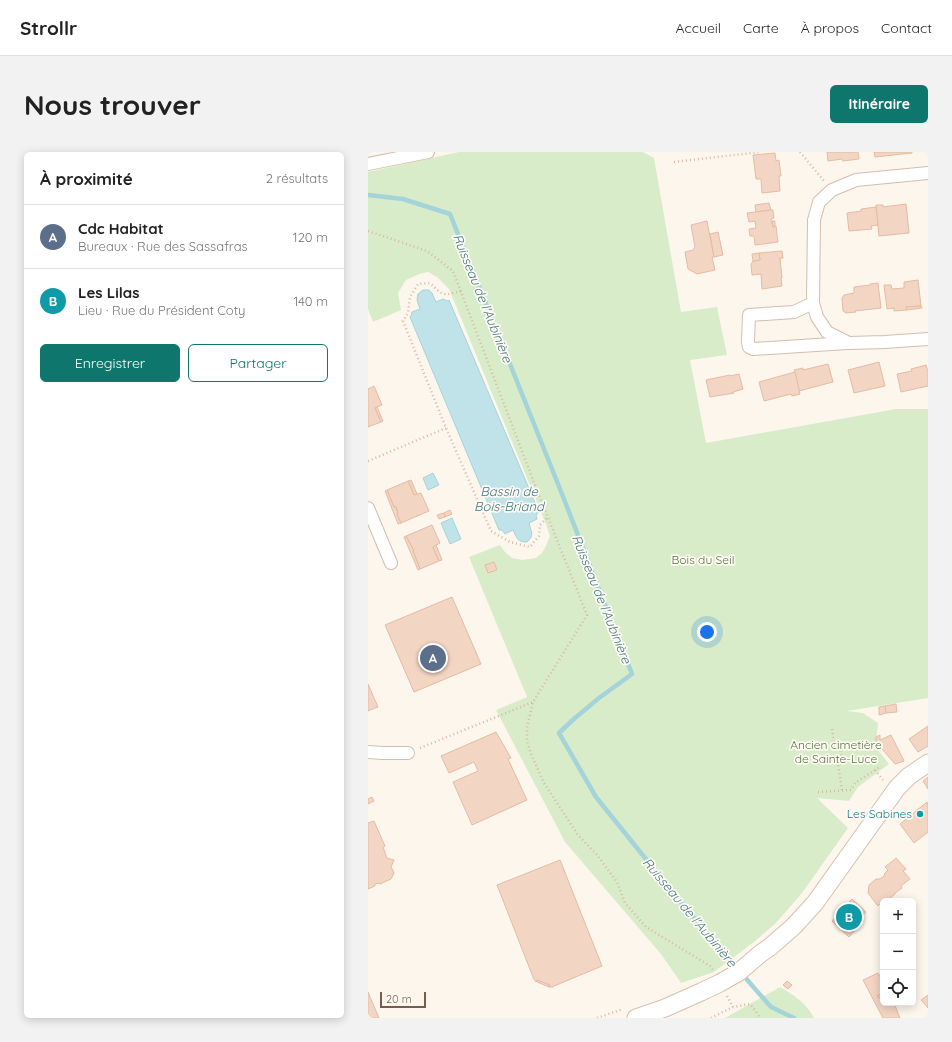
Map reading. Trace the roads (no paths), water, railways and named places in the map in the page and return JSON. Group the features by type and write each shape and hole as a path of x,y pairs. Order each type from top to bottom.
{"street":[{"path":"368,164 428,152"},
{"path":"849,343 827,332 817,317 813,303 814,220 819,202 832,190 856,180 928,177"},
{"path":"813,303 794,312 749,315 748,347 753,349 928,339"},
{"path":"368,508 391,563"},
{"path":"368,752 408,753"},
{"path":"636,1018 665,1008 701,992 717,977 739,972 770,947 815,903 896,788 908,776 928,763"}],"water":[{"name":"Bassin de Bois-Briand","path":"423,290 429,290 436,302 443,299 447,301 449,300 539,512 536,515 537,519 529,523 532,535 527,542 519,540 513,530 505,534 502,530 499,530 410,317 412,312 420,309 417,300 418,294"},
{"path":"433,473 439,485 428,490 423,478"},
{"path":"452,518 461,539 450,544 441,523"}],"waterway":[{"name":"Ruisseau de l'Aubinière","path":"368,195 403,199 450,214 632,674 599,698 559,733 596,797 682,904 737,968"},
{"name":"Ruisseau de l'Aubinière","path":"742,974 771,1007 794,1018"}],"place":[{"name":"Cdc Habitat","path":"433,658"},
{"name":"Les Sabines","path":"920,814"},
{"name":"Les Lilas","path":"849,917"}],"park label":[{"name":"Bois du Seil","path":"703,560"},
{"name":"Ancien cimetière de Sainte-Luce","path":"836,752"}]}
